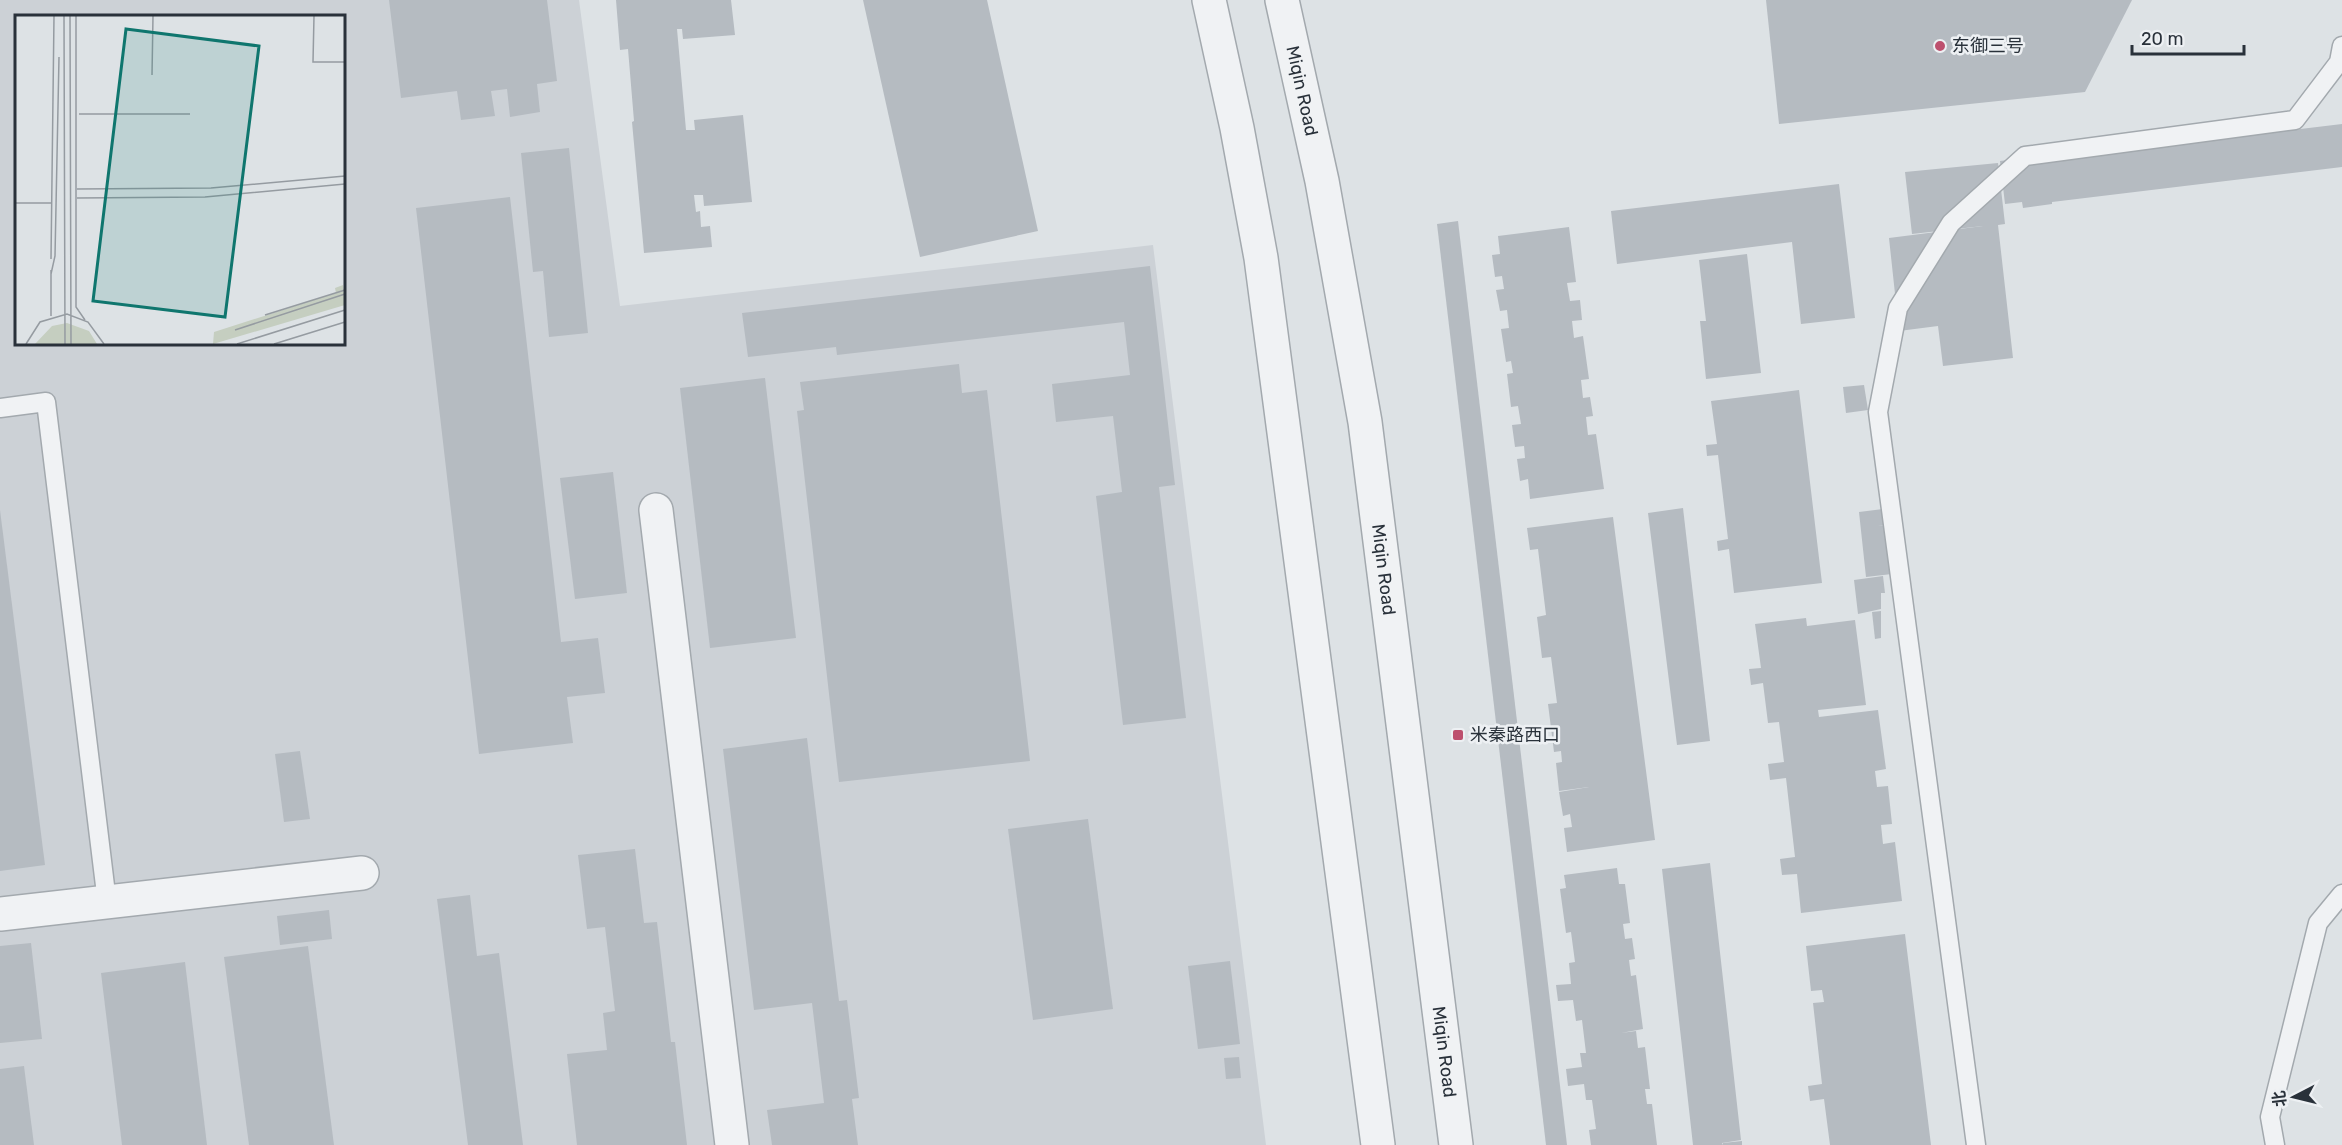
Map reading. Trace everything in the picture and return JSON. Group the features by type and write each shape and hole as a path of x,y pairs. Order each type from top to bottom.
{"street":[{"path":"1209,0 1237,128 1261,258 1377,1145"},
{"name":"Miqin Road","path":"1282,0 1322,181 1365,422 1456,1145"},
{"path":"656,510 732,1145"},
{"path":"0,914 362,873"}],"lane":[{"path":"1976,1145 1878,412 1898,308 1951,223 2025,156 2295,120 2339,62 2342,46"},
{"path":"0,408 46,402 107,902"},
{"path":"2275,1145 2270,1118 2318,923 2342,894"}],"shaded area":[{"path":"0,0 579,0 620,306 1153,245 1266,1145 0,1145"}],"building":[{"path":"389,0 547,0 557,81 537,84 540,112 510,117 507,89 491,91 495,116 461,120 457,91 401,98"},
{"path":"616,0 731,0 735,35 683,39 682,29 677,29 686,130 695,130 694,120 743,115 752,202 704,206 703,195 694,195 696,212 700,211 701,227 710,226 712,247 644,253 628,49 620,50"},
{"path":"863,0 987,0 1038,231 920,257"},
{"name":"东御三号","path":"1766,0 2132,0 2085,92 1779,124"},
{"path":"2342,124 2342,167 2052,202 2052,204 2023,208 2022,202 2005,204 2000,161 2016,159 2016,163"},
{"path":"569,148 588,333 549,337 543,271 533,272 521,153"},
{"path":"1998,163 2005,224 1998,225 2013,358 1943,366 1938,326 1899,331 1889,238 1983,226 1912,234 1905,172"},
{"path":"1839,184 1855,318 1801,324 1792,242 1617,264 1611,211"},
{"path":"510,197 561,642 598,638 605,693 567,697 573,743 479,754 416,208"},
{"path":"1458,221 1567,1145 1546,1145 1437,224"},
{"path":"1569,227 1576,282 1567,283 1570,301 1580,300 1582,320 1572,321 1574,338 1583,336 1589,379 1581,380 1583,398 1590,397 1593,416 1586,417 1588,435 1596,434 1604,489 1530,499 1528,479 1520,481 1517,459 1525,458 1524,446 1515,447 1512,425 1521,424 1518,406 1511,407 1507,374 1513,373 1511,361 1506,362 1501,329 1509,328 1507,310 1500,311 1496,290 1504,289 1502,276 1495,277 1492,255 1500,254 1498,236"},
{"path":"1747,254 1761,373 1706,379 1700,321 1706,321 1699,260"},
{"path":"1150,266 1175,485 1159,487 1186,718 1123,725 1096,496 1122,492 1113,416 1056,422 1052,384 1130,375 1124,322 837,355 836,347 748,357 742,313"},
{"path":"959,364 962,393 987,390 1030,761 839,782 797,411 804,410 800,382"},
{"path":"765,378 796,638 710,648 680,388"},
{"path":"1864,385 1868,410 1846,413 1843,387"},
{"path":"1799,390 1822,583 1734,593 1729,549 1718,551 1717,541 1728,539 1718,455 1707,456 1706,445 1717,444 1711,401"},
{"path":"613,472 627,593 575,599 560,478"},
{"path":"1683,508 1710,741 1677,745 1648,513"},
{"path":"1891,508 1893,524 1878,526 1893,525 1892,574 1866,577 1859,512"},
{"path":"0,510 45,865 0,871"},
{"path":"1613,517 1655,840 1567,852 1564,828 1572,827 1570,814 1563,816 1559,792 1589,787 1559,791 1556,763 1562,762 1561,751 1554,752 1548,704 1557,703 1551,657 1542,658 1537,617 1546,615 1538,549 1530,550 1527,528"},
{"path":"1883,576 1885,593 1881,593 1881,609 1858,614 1854,580"},
{"path":"1881,611 1881,638 1875,639 1872,612"},
{"path":"1806,618 1807,626 1855,620 1866,705 1818,710 1819,717 1878,710 1886,769 1875,771 1877,787 1888,786 1892,824 1881,825 1883,844 1895,842 1902,901 1801,913 1797,874 1782,875 1780,859 1795,857 1786,778 1770,780 1768,764 1784,762 1779,722 1768,723 1763,683 1751,685 1749,669 1761,668 1755,624"},
{"path":"807,738 839,1001 847,1000 859,1098 852,1099 858,1145 772,1145 767,1110 824,1103 812,1003 754,1010 723,749"},
{"path":"300,751 310,819 284,822 275,754"},
{"path":"1088,819 1113,1009 1033,1020 1008,829"},
{"path":"635,849 644,923 657,922 671,1042 675,1042 687,1145 577,1145 567,1054 607,1050 603,1013 615,1011 605,927 587,929 578,855"},
{"path":"1710,863 1741,1140 1722,1143 1723,1145 1693,1145 1662,869"},
{"path":"1617,868 1619,884 1625,884 1630,923 1623,924 1625,939 1632,938 1635,959 1629,960 1631,976 1636,975 1643,1029 1621,1033 1636,1031 1638,1048 1645,1047 1650,1089 1645,1089 1647,1104 1652,1104 1657,1145 1591,1145 1589,1130 1596,1129 1592,1100 1586,1100 1584,1084 1568,1086 1566,1069 1582,1067 1580,1053 1586,1053 1582,1020 1576,1021 1573,1000 1558,1001 1556,985 1571,984 1569,963 1575,962 1571,932 1566,933 1560,889 1566,888 1564,875"},
{"path":"470,895 477,956 499,953 523,1145 468,1145 437,899"},
{"path":"329,910 332,939 280,945 277,916"},
{"path":"1905,934 1931,1145 1830,1145 1824,1099 1810,1101 1808,1086 1822,1084 1813,1003 1824,1002 1822,990 1811,991 1806,946"},
{"path":"31,943 42,1039 0,1043 0,946"},
{"path":"308,946 334,1145 249,1145 224,957"},
{"path":"1230,961 1240,1044 1198,1049 1188,966"},
{"path":"185,962 207,1145 122,1145 101,973"},
{"path":"1239,1057 1241,1078 1226,1079 1224,1058"},
{"path":"24,1066 34,1145 0,1145 0,1069"},
{"path":"1742,1141 1742,1145 1723,1145 1723,1143"}],"place":[{"name":"东御三号","path":"1940,46"},
{"name":"米秦路西口","path":"1458,735"}]}
